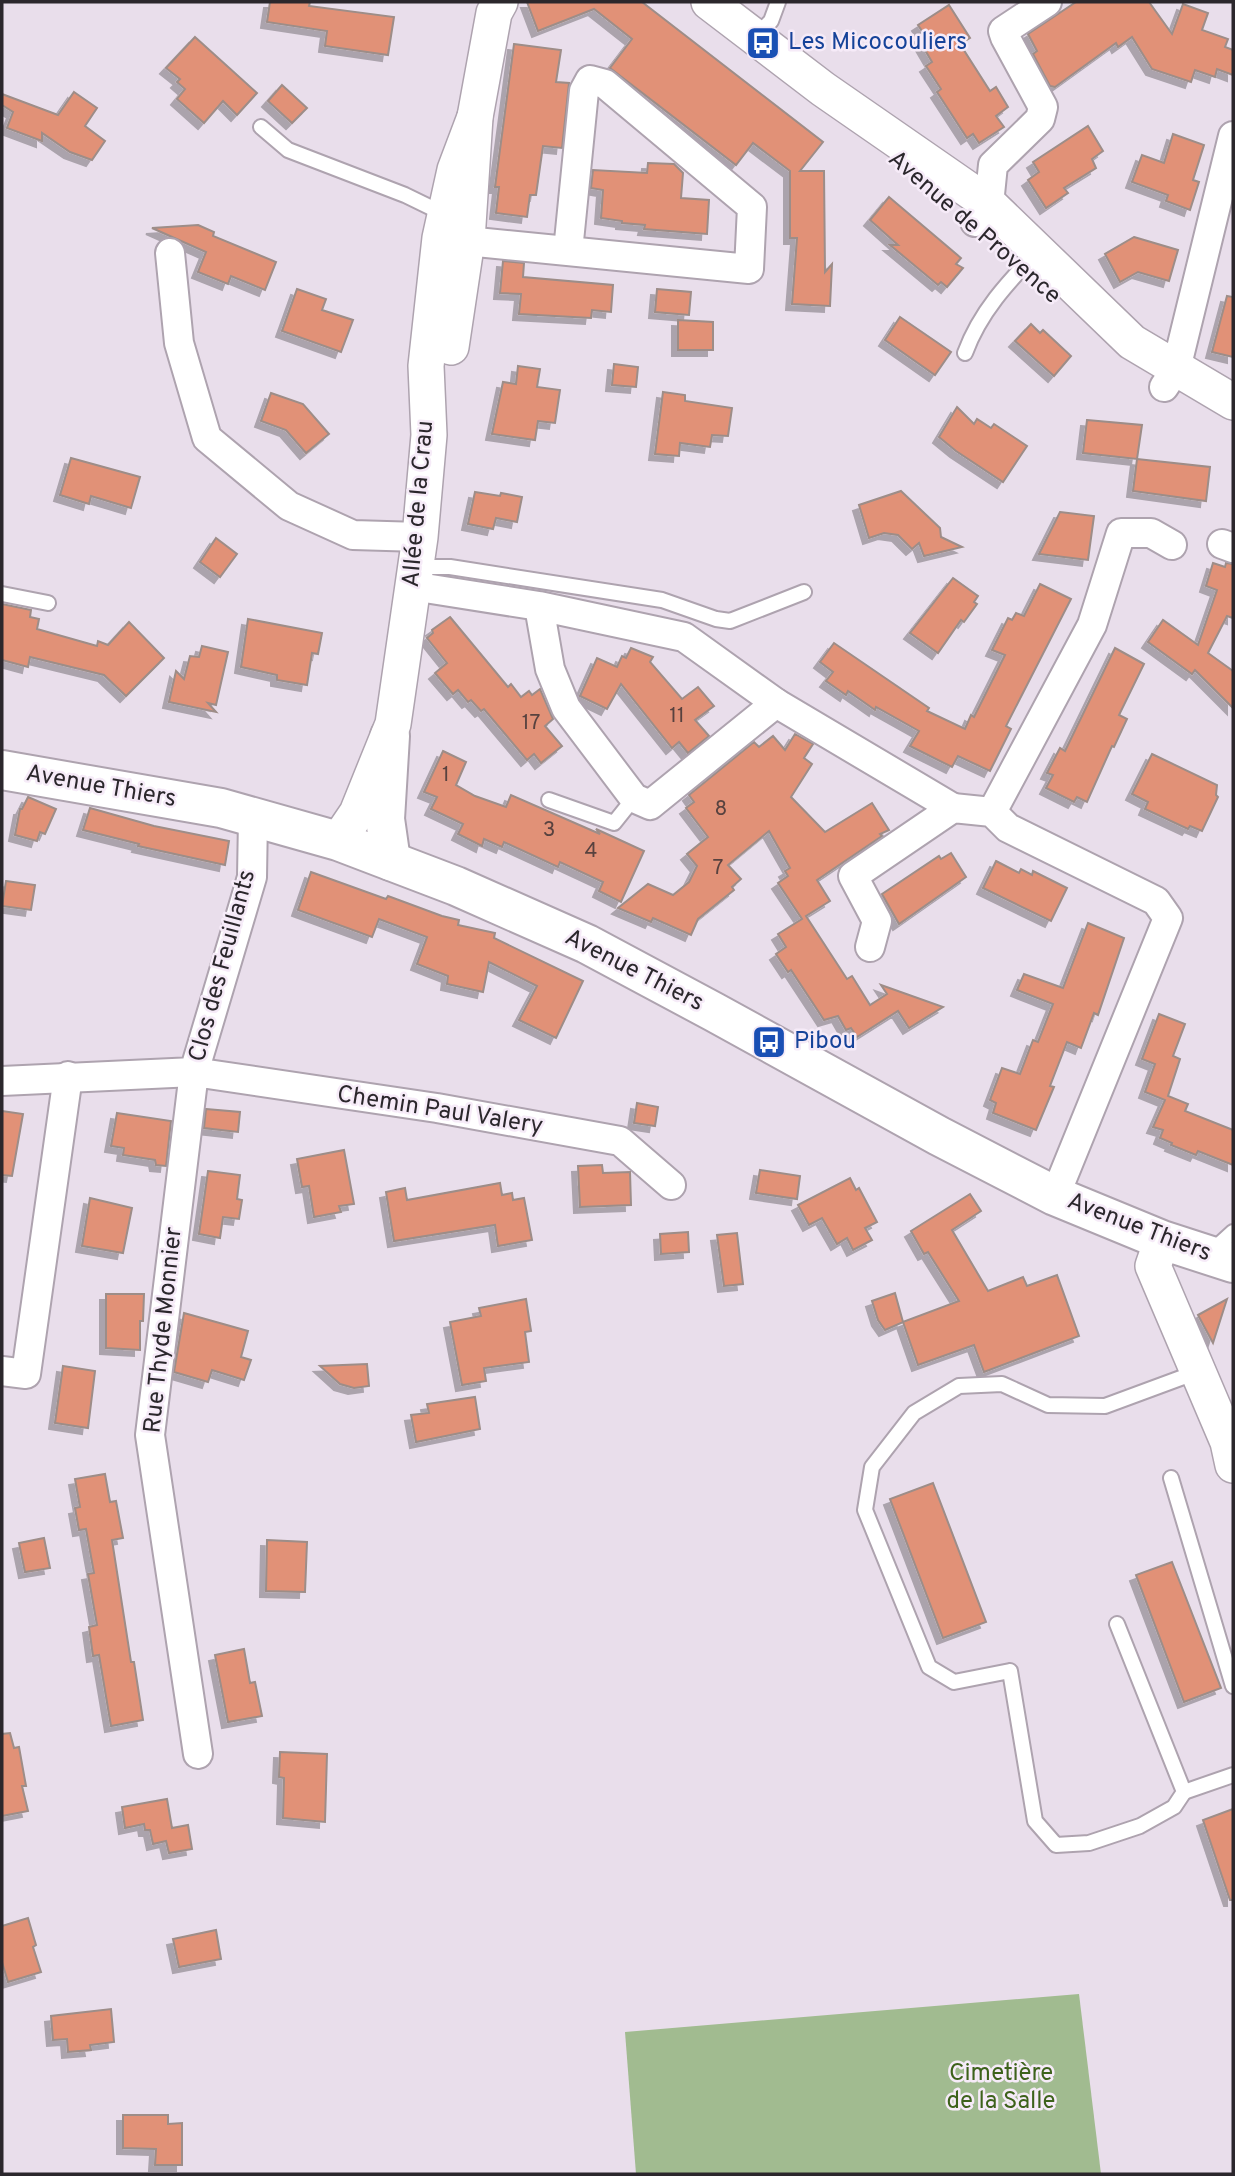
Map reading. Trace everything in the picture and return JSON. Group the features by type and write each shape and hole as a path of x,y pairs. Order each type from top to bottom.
{"main road":[{"path":"390,736 385,819 391,861"},
{"name":"Avenue Thiers","path":"2,770 220,808 338,841 456,886 587,944 939,1136 1055,1196 1162,1240 1228,1255"}],"street":[{"name":"Avenue de Provence","path":"709,2 823,89 908,173 982,213 1129,363 1233,402"},
{"path":"982,213 993,165 1040,119 1043,107 1003,31 1047,2"},
{"name":"Allée de la Crau","path":"338,841 357,813 390,736 416,563 429,435 447,370 451,231 475,117 494,5"},
{"path":"451,231 568,251 749,269 752,208 605,84 590,80 584,91 568,251"},
{"path":"1170,378 1233,136"},
{"path":"170,253 179,343 207,438 289,506 416,563 538,606 684,637 776,703 953,808 992,812 1008,828 1156,901 1168,918 1055,1196"},
{"name":"Avenue de Provence","path":"1170,378 1233,424"},
{"path":"992,812 1092,625 1121,533 1151,533 1172,545"},
{"path":"538,606 550,669 566,708 634,798 650,805 776,703"},
{"path":"870,947 877,921 853,876 953,808"},
{"name":"Clos des Feuillants","path":"2,1081 194,1072 252,877 253,818"},
{"name":"Chemin Paul Valery","path":"194,1072 437,1108 620,1141 671,1185"},
{"name":"Rue Thyde Monnier","path":"194,1072 150,1436 198,1754"},
{"path":"2,1371 26,1374 68,1076"},
{"path":"1162,1240 1153,1266 1228,1442 1233,1465"}],"lane":[{"path":"755,37 771,21 778,2"},
{"path":"261,127 288,150 405,195 451,231"},
{"path":"965,353 973,330 1000,291 1030,259"},
{"path":"416,563 662,600 716,619 730,621 804,592"},
{"path":"2,594 48,603"},
{"path":"549,800 614,823 634,798"},
{"path":"1198,1371 1105,1406 1048,1405 1002,1384 959,1386 914,1413 872,1467 865,1510 929,1667 954,1682 1010,1671 1035,1821 1056,1845 1089,1843 1140,1826 1174,1807 1184,1792 1233,1775"},
{"path":"1171,1478 1233,1686"},
{"path":"1117,1624 1184,1792"}],"green space":[{"name":"Cimetière de la Salle","path":"1079,1994 1101,2174 636,2174 625,2032"}],"building":[{"path":"270,2 310,2 309,6 394,17 388,55 325,46 327,31 267,22"},
{"path":"527,2 642,2 823,142 800,171 824,171 825,272 832,264 830,306 792,304 797,238 790,238 790,171 753,143 736,165 610,68 632,39 594,9 538,31"},
{"path":"1076,2 1149,2 1172,34 1183,4 1208,13 1202,30 1228,39 1225,47 1233,50 1233,75 1217,69 1215,77 1195,70 1191,82 1152,69 1132,37 1118,47 1116,43 1055,87 1050,86 1033,54 1037,51 1028,34"},
{"path":"949,5 970,38 960,44 990,91 996,87 1008,107 996,116 1004,127 979,143 973,134 967,138 937,92 941,89 926,66 932,62 918,38 924,34 918,25"},
{"path":"195,37 257,93 237,115 223,101 204,123 177,99 185,89 177,82 180,79 166,68"},
{"path":"514,44 561,50 556,82 569,83 562,148 543,146 536,195 530,195 527,217 496,213 499,187 495,187"},
{"path":"282,85 307,108 292,123 268,101"},
{"path":"74,92 97,108 85,126 105,141 92,160 70,152 42,133 42,141 7,128 13,112 2,105 2,94 58,115"},
{"path":"1088,126 1103,151 1092,159 1096,168 1064,188 1068,193 1046,208 1028,180 1039,172 1033,162"},
{"path":"1173,134 1204,145 1193,180 1199,182 1190,210 1166,201 1168,195 1132,182 1142,155 1164,163"},
{"path":"648,163 674,164 683,173 681,198 709,200 707,234 644,229 645,225 601,218 603,190 591,188 593,170 647,173"},
{"path":"889,197 961,258 956,264 963,268 947,287 941,282 938,285 890,245 898,245 870,220"},
{"path":"198,225 214,232 213,236 276,262 265,290 231,276 228,284 198,272 206,252 152,228"},
{"path":"1134,237 1178,250 1169,281 1138,272 1120,282 1105,254"},
{"path":"503,261 524,263 523,277 613,285 611,312 592,310 591,318 519,314 521,294 500,293"},
{"path":"297,289 326,299 322,310 353,320 341,352 282,331"},
{"path":"657,289 691,292 689,315 655,312"},
{"path":"1227,296 1233,297 1233,357 1212,352"},
{"path":"900,317 951,352 935,375 885,340"},
{"path":"678,320 713,322 713,350 678,350"},
{"path":"1031,324 1040,333 1043,330 1071,356 1054,376 1015,341"},
{"path":"614,364 638,367 636,387 612,385"},
{"path":"518,366 540,369 537,387 560,390 555,423 538,421 535,440 492,434 503,382 516,384"},
{"path":"663,392 685,395 685,401 732,408 728,436 712,435 710,447 680,443 679,456 655,454"},
{"path":"271,393 303,404 329,434 306,453 286,430 261,421"},
{"path":"957,407 974,424 977,419 991,428 994,424 1027,446 1003,482 939,437"},
{"path":"1087,420 1142,425 1137,459 1083,453"},
{"path":"71,458 140,477 131,508 91,496 89,504 60,495"},
{"path":"1137,459 1210,467 1206,501 1133,491"},
{"path":"901,491 940,528 941,537 962,547 924,556 919,543 912,549 898,535 884,533 869,538 859,505"},
{"path":"475,492 522,497 517,522 496,518 493,529 468,524"},
{"path":"1060,512 1094,516 1088,560 1039,554"},
{"path":"216,538 237,554 220,577 200,562"},
{"path":"1213,563 1225,567 1226,563 1233,564 1233,618 1227,616 1208,653 1233,671 1233,708 1195,670 1192,674 1148,642 1163,620 1198,645 1217,590 1206,586"},
{"path":"953,578 978,596 974,602 977,604 964,622 961,620 938,653 910,633"},
{"path":"1040,584 1071,599 1006,726 1011,729 990,771 958,756 952,767 910,746 919,731 876,707 875,710 848,691 846,695 826,681 833,672 820,662 834,643 929,708 927,711 965,729 971,715 974,717 1005,655 992,650 1008,618 1012,620 1016,613 1024,616"},
{"path":"2,604 31,610 30,617 39,619 37,629 97,646 98,641 108,645 129,622 164,658 126,696 104,675 30,657 28,667 2,660"},
{"path":"450,617 508,687 511,684 521,697 529,691 532,695 540,689 553,719 545,726 562,746 541,763 534,754 527,760 484,709 481,711 471,700 468,702 458,690 453,694 435,673 447,663 427,638 433,633 432,630"},
{"path":"248,619 322,633 318,654 312,653 307,685 277,680 277,675 241,667"},
{"path":"202,646 228,652 216,705 208,703 216,712 169,702 176,671 184,679 190,656 199,657"},
{"path":"631,648 653,657 650,662 682,699 698,687 714,706 695,720 709,736 688,753 679,742 672,748 621,684 607,709 580,696 597,658 617,667 622,656 626,658"},
{"path":"1115,648 1144,664 1119,715 1127,719 1087,802 1077,797 1074,802 1046,788 1053,775 1047,773 1060,748 1065,751"},
{"path":"795,734 813,744 804,758 812,764 791,797 825,832 872,803 889,830 817,880 830,901 806,916 847,979 852,976 870,1005 887,994 881,985 943,1007 909,1028 898,1011 857,1037 851,1028 846,1030 838,1016 824,1020 791,970 788,972 776,954 786,947 778,934 802,919 778,883 788,876 785,871 790,868 769,831 728,865 741,879 732,887 734,890 698,919 691,935 653,918 651,922 618,908 648,884 673,895 689,882 697,866 687,854 708,837 686,808 694,802 689,795 754,742 759,747 773,736 785,750"},
{"path":"443,751 466,762 456,785 475,796 506,807 511,795 644,851 621,902 599,891 603,882 560,862 558,867 504,842 502,847 484,839 482,846 458,834 463,824 431,809 437,797 424,792"},
{"path":"1152,754 1217,785 1218,797 1202,831 1190,826 1188,829 1145,809 1148,802 1132,794"},
{"path":"28,797 56,809 45,834 40,832 37,841 15,835 20,809"},
{"path":"90,808 154,826 229,841 225,865 138,846 139,844 83,830"},
{"path":"951,853 966,877 899,924 882,894 939,856 941,859"},
{"path":"996,861 1019,873 1021,869 1032,875 1033,871 1067,888 1051,921 983,888"},
{"path":"311,872 386,899 388,896 459,920 458,925 495,933 494,938 583,981 556,1038 519,1020 537,986 489,962 483,992 447,984 448,976 417,964 427,937 379,919 372,937 298,910"},
{"path":"6,881 35,885 31,910 2,906"},
{"path":"1088,923 1124,938 1098,1015 1094,1013 1081,1048 1067,1042 1050,1086 1054,1087 1036,1130 993,1113 996,1103 990,1100 1002,1068 1020,1074 1033,1040 1038,1042 1053,1004 1017,990 1024,974 1063,988"},
{"path":"1159,1014 1185,1024 1173,1056 1180,1059 1168,1096 1188,1104 1185,1111 1233,1130 1233,1165 1198,1151 1196,1155 1171,1145 1172,1143 1160,1138 1163,1130 1153,1127 1165,1100 1145,1092 1155,1064 1142,1059"},
{"path":"637,1103 658,1107 655,1126 634,1123"},
{"path":"206,1109 240,1112 238,1132 204,1128"},
{"path":"2,1111 23,1114 12,1176 2,1175"},
{"path":"117,1113 171,1121 166,1166 156,1165 155,1160 123,1155 124,1148 111,1146"},
{"path":"344,1150 354,1204 339,1206 341,1212 314,1217 309,1186 302,1187 297,1159"},
{"path":"602,1165 603,1173 630,1172 631,1205 580,1207 578,1166"},
{"path":"760,1170 800,1176 797,1199 756,1193"},
{"path":"208,1171 240,1175 237,1199 242,1200 239,1219 223,1217 220,1238 199,1234"},
{"path":"850,1178 856,1190 859,1188 877,1222 865,1228 872,1240 853,1250 847,1238 837,1244 822,1218 809,1225 798,1205"},
{"path":"500,1183 502,1195 512,1193 513,1200 524,1198 532,1240 498,1246 495,1225 394,1241 386,1192 405,1188 407,1200"},
{"path":"970,1194 981,1211 952,1230 988,1291 1023,1277 1027,1286 1057,1275 1079,1336 984,1372 974,1345 918,1365 903,1322 959,1301 928,1252 924,1254 911,1231"},
{"path":"90,1198 132,1208 123,1253 82,1246"},
{"path":"688,1232 689,1252 661,1254 660,1234"},
{"path":"737,1233 743,1284 724,1286 717,1235"},
{"path":"895,1293 903,1322 885,1330 878,1320 872,1301"},
{"path":"106,1294 144,1294 140,1350 106,1348"},
{"path":"526,1299 531,1331 525,1332 529,1362 484,1368 486,1381 462,1385 450,1322 481,1316 479,1308"},
{"path":"1227,1299 1213,1343 1198,1315"},
{"path":"184,1313 248,1331 241,1357 251,1360 244,1380 212,1370 208,1382 174,1372"},
{"path":"367,1364 369,1386 354,1388 340,1384 320,1366"},
{"path":"63,1366 95,1371 88,1428 55,1423"},
{"path":"475,1397 480,1429 416,1442 411,1415 429,1413 427,1404"},
{"path":"105,1474 110,1502 116,1501 123,1538 112,1540 143,1720 111,1726 99,1655 93,1656 89,1627 97,1625 88,1574 94,1573 86,1529 79,1530 75,1508 80,1507 75,1479"},
{"path":"933,1483 986,1622 943,1638 890,1499"},
{"path":"44,1538 50,1568 25,1572 19,1543"},
{"path":"267,1540 307,1542 305,1592 266,1591"},
{"path":"1172,1562 1221,1688 1184,1702 1136,1575"},
{"path":"244,1649 250,1683 255,1682 262,1716 228,1722 215,1655"},
{"path":"10,1733 14,1748 19,1747 26,1786 22,1786 28,1811 2,1816 2,1734"},
{"path":"280,1752 327,1754 325,1822 283,1818 284,1778 279,1777"},
{"path":"167,1799 172,1828 188,1825 192,1849 169,1853 166,1841 153,1844 150,1830 145,1830 144,1824 125,1828 122,1807"},
{"path":"1233,1809 1233,1900 1230,1900 1203,1820"},
{"path":"28,1918 41,1972 8,1982 2,1962 2,1926"},
{"path":"216,1930 221,1959 179,1967 173,1939"},
{"path":"111,2009 114,2042 90,2045 91,2050 68,2052 67,2039 53,2040 51,2016"},
{"path":"123,2115 168,2115 168,2124 182,2123 182,2165 155,2165 156,2149 123,2148"}],"place":[{"name":"Les Micocouliers","path":"763,43"},
{"name":"Pibou","path":"769,1042"}]}
